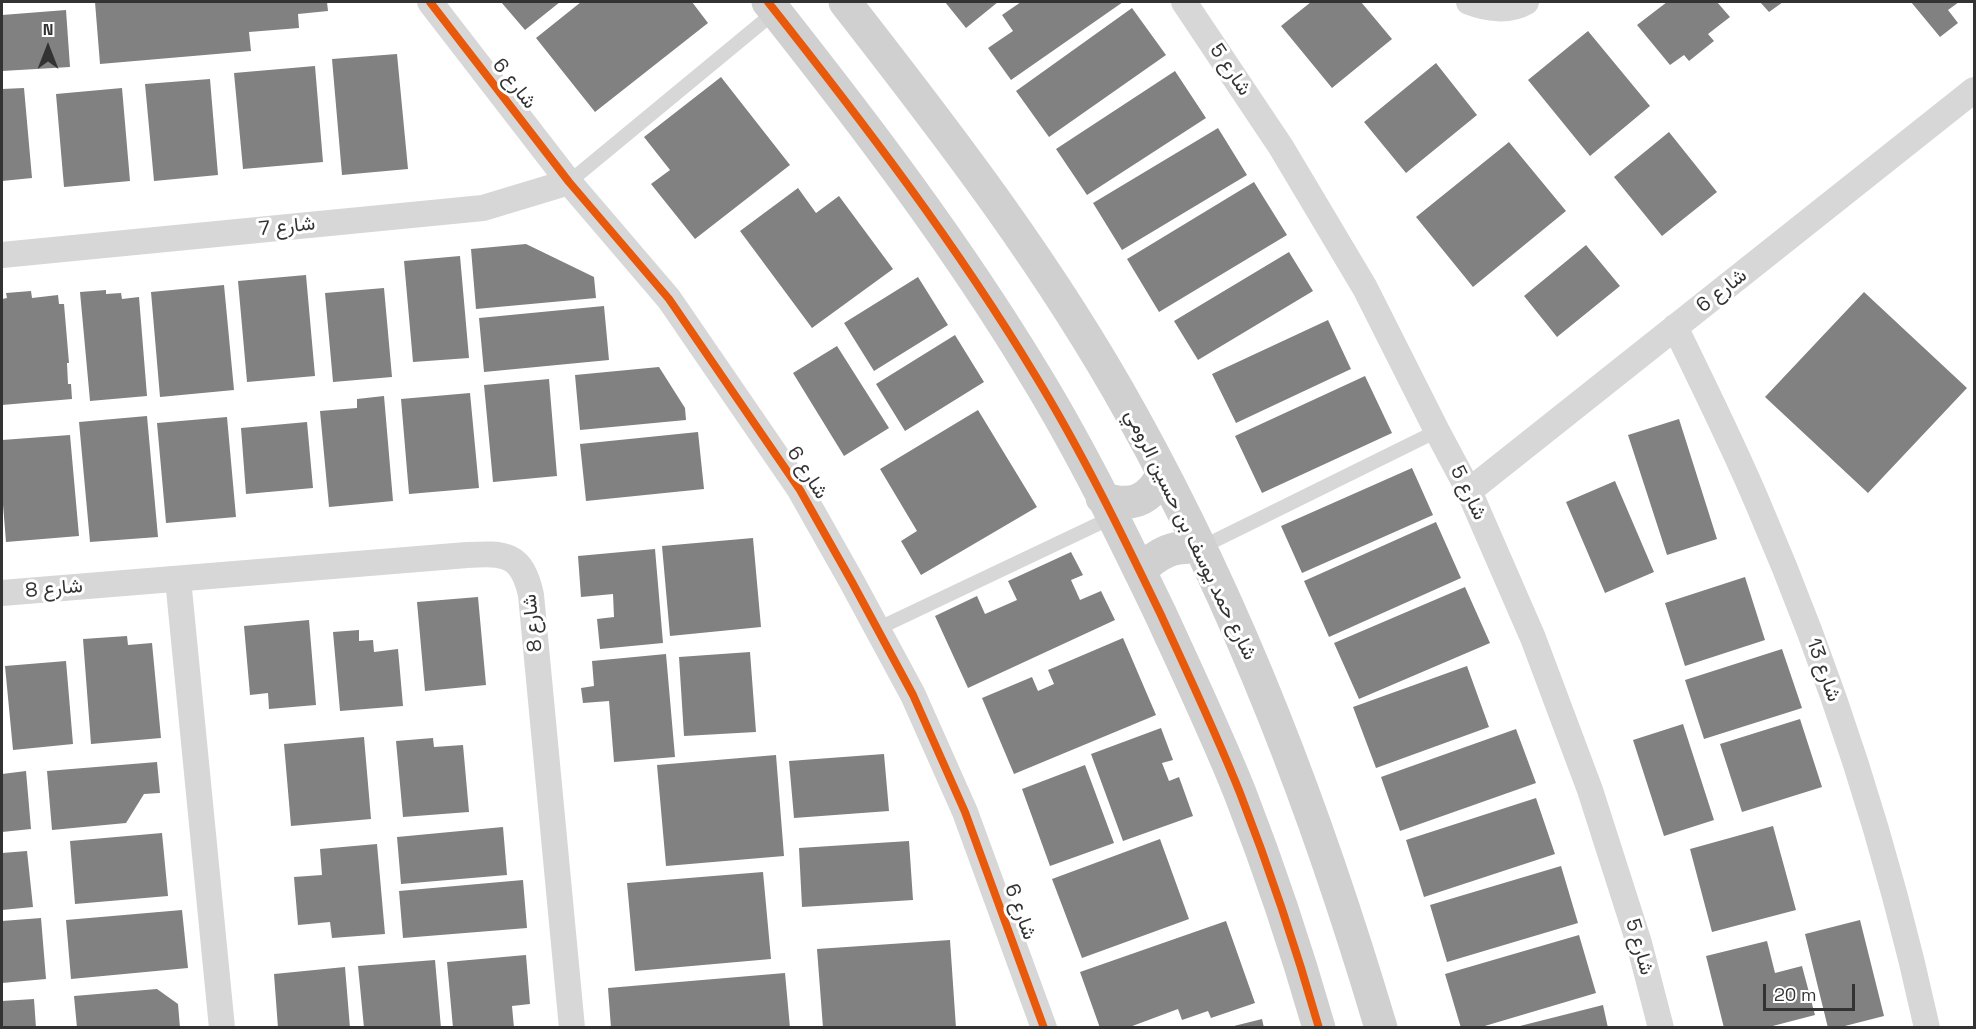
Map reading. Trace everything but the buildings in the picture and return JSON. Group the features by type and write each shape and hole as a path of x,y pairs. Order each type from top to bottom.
{"street":[{"name":"شارع 6","path":"430,2 569,182 669,299 800,490 913,695 965,812 1044,1028"},
{"name":"شارع حمد يوسف بن حسين الرومي","path":"845,2 935,116 1036,261 1101,361 1163,473 1258,676 1314,819 1354,937 1381,1028"},
{"name":"شارع 5","path":"1184,2 1281,147 1365,288 1469,491 1533,638 1590,790 1639,943 1661,1028"},
{"path":"1469,2 1485,8 1508,8 1526,2"},
{"path":"772,7 907,183 952,246 1036,376 1108,508 1202,703 1240,794 1274,885 1319,1028"},
{"name":"شارع 6","path":"1469,491 1974,90"},
{"name":"شارع 7","path":"2,255 483,208 569,182"},
{"name":"شارع 13","path":"1675,327 1758,504 1825,673 1880,843 1927,1028"},
{"path":"1108,508 1139,500 1158,484 1163,473"},
{"path":"1140,572 1160,553 1187,546 1200,548"},
{"name":"شارع 8","path":"2,593 485,554 505,557 518,563 526,576 531,595 572,1028"},
{"path":"178,579 222,1028"}],"lane":[{"path":"569,182 772,7"},
{"path":"1200,548 1437,431"},
{"path":"877,629 1108,508"}],"cycle path":[{"path":"430,2 569,182 669,299 800,490 913,695 965,812 1044,1028"},
{"path":"768,2 839,92 941,231 1005,326 1085,463 1161,615 1231,771 1272,880 1319,1028"}]}
